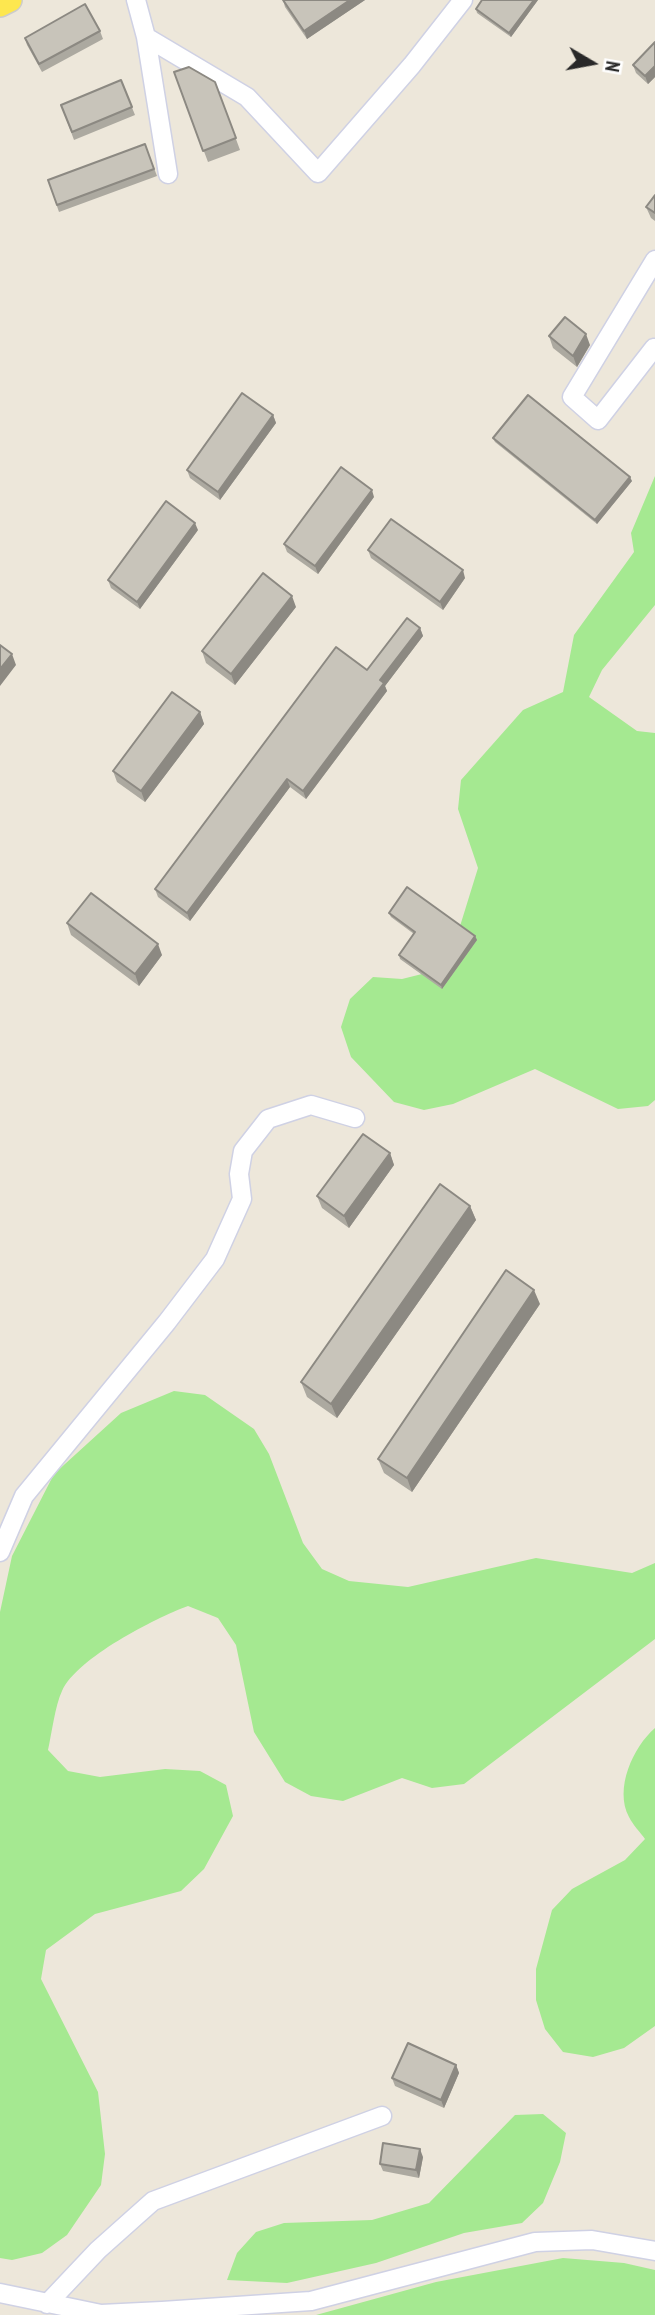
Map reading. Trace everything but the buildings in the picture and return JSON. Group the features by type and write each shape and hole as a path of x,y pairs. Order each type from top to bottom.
{"main road":[{"path":"0,5 10,0"}],"street":[{"path":"136,0 146,37 168,174"},
{"path":"146,37 247,97 317,173 412,65 463,0"},
{"path":"654,348 598,419 572,397 655,260"},
{"path":"0,1552 24,1496 167,1322 215,1259 242,1199 239,1174 243,1151 268,1119 311,1105 355,1118"},
{"path":"47,2304 98,2249 153,2201 382,2116"},
{"path":"0,2292 101,2314 311,2301 535,2242 592,2240 655,2251"}],"green space":[{"path":"655,476 655,605 602,670 589,697 637,731 655,733 655,1100 648,1106 618,1109 535,1069 453,1104 424,1110 394,1102 351,1057 341,1027 350,999 373,977 402,979 430,972 452,952 478,868 458,809 461,780 523,710 563,692 574,635 634,552 631,533"},
{"path":"174,1391 205,1395 254,1429 269,1454 303,1543 322,1569 349,1581 408,1587 536,1558 632,1573 655,1563 655,1639 464,1784 432,1788 402,1778 343,1801 311,1796 285,1782 254,1732 236,1645 218,1618 188,1606 138,1629 83,1665 62,1691 48,1750 68,1771 100,1777 165,1769 200,1771 226,1785 233,1816 204,1869 181,1891 95,1914 46,1950 41,1979 98,2092 105,2154 101,2185 67,2235 42,2253 12,2260 0,2258 0,1612 12,1556 54,1474 121,1413"},
{"path":"655,1728 655,2026 624,2048 593,2057 563,2052 545,2029 536,2000 536,1969 552,1910 572,1889 625,1860 645,1839 629,1817 625,1806 625,1782 633,1757"},
{"path":"543,2114 566,2133 560,2162 543,2203 522,2223 464,2233 376,2263 287,2283 227,2280 237,2253 256,2232 284,2223 372,2220 429,2203 515,2115"},
{"path":"563,2258 624,2263 655,2270 655,2315 316,2315 436,2282"}]}
